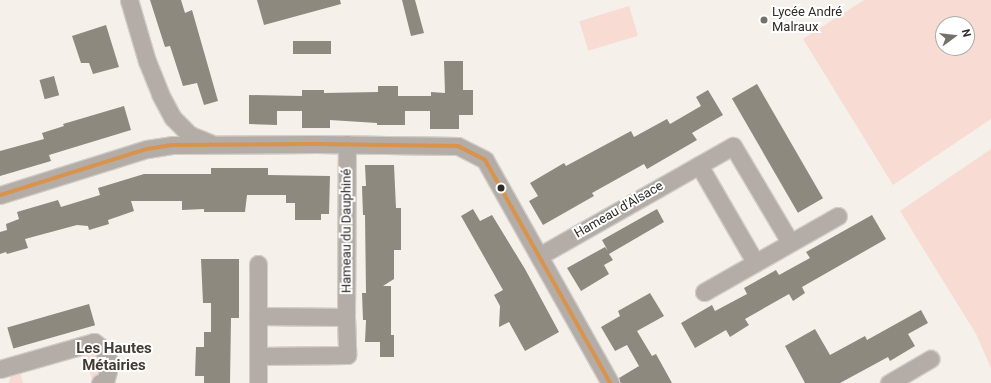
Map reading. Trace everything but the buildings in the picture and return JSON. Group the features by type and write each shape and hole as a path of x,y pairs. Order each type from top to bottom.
{"street":[{"path":"129,0 147,61 160,94 173,118 190,134 214,146"},
{"path":"0,195 147,149 172,145 214,146 347,144 458,146 485,160 610,383"},
{"name":"Hameau du Dauphiné","path":"258,356 347,354 347,144"},
{"name":"Hameau d'Alsace","path":"539,256 733,146 790,242"},
{"path":"700,165 755,262"},
{"path":"704,292 838,216"},
{"path":"258,264 258,383"},
{"path":"258,316 346,317"},
{"path":"0,369 94,342 102,348 108,359 108,371 105,382 100,383"},
{"path":"889,383 930,359"}],"shaded area":[{"path":"864,0 991,0 991,119 893,185 803,39"},
{"path":"629,6 638,36 588,51 579,21"},
{"path":"991,149 991,368 976,334 900,211"},
{"path":"82,346 94,349 102,361 102,374 93,383"},
{"path":"18,364 23,383 9,383 12,370"}],"transit line":[{"path":"0,195 147,149 172,145 316,144 458,146 485,160 610,383"}],"place":[{"name":"Lycée André Malraux","path":"764,20"}],"district":[{"name":"Les Hautes Métairies","path":"114,356"}]}
